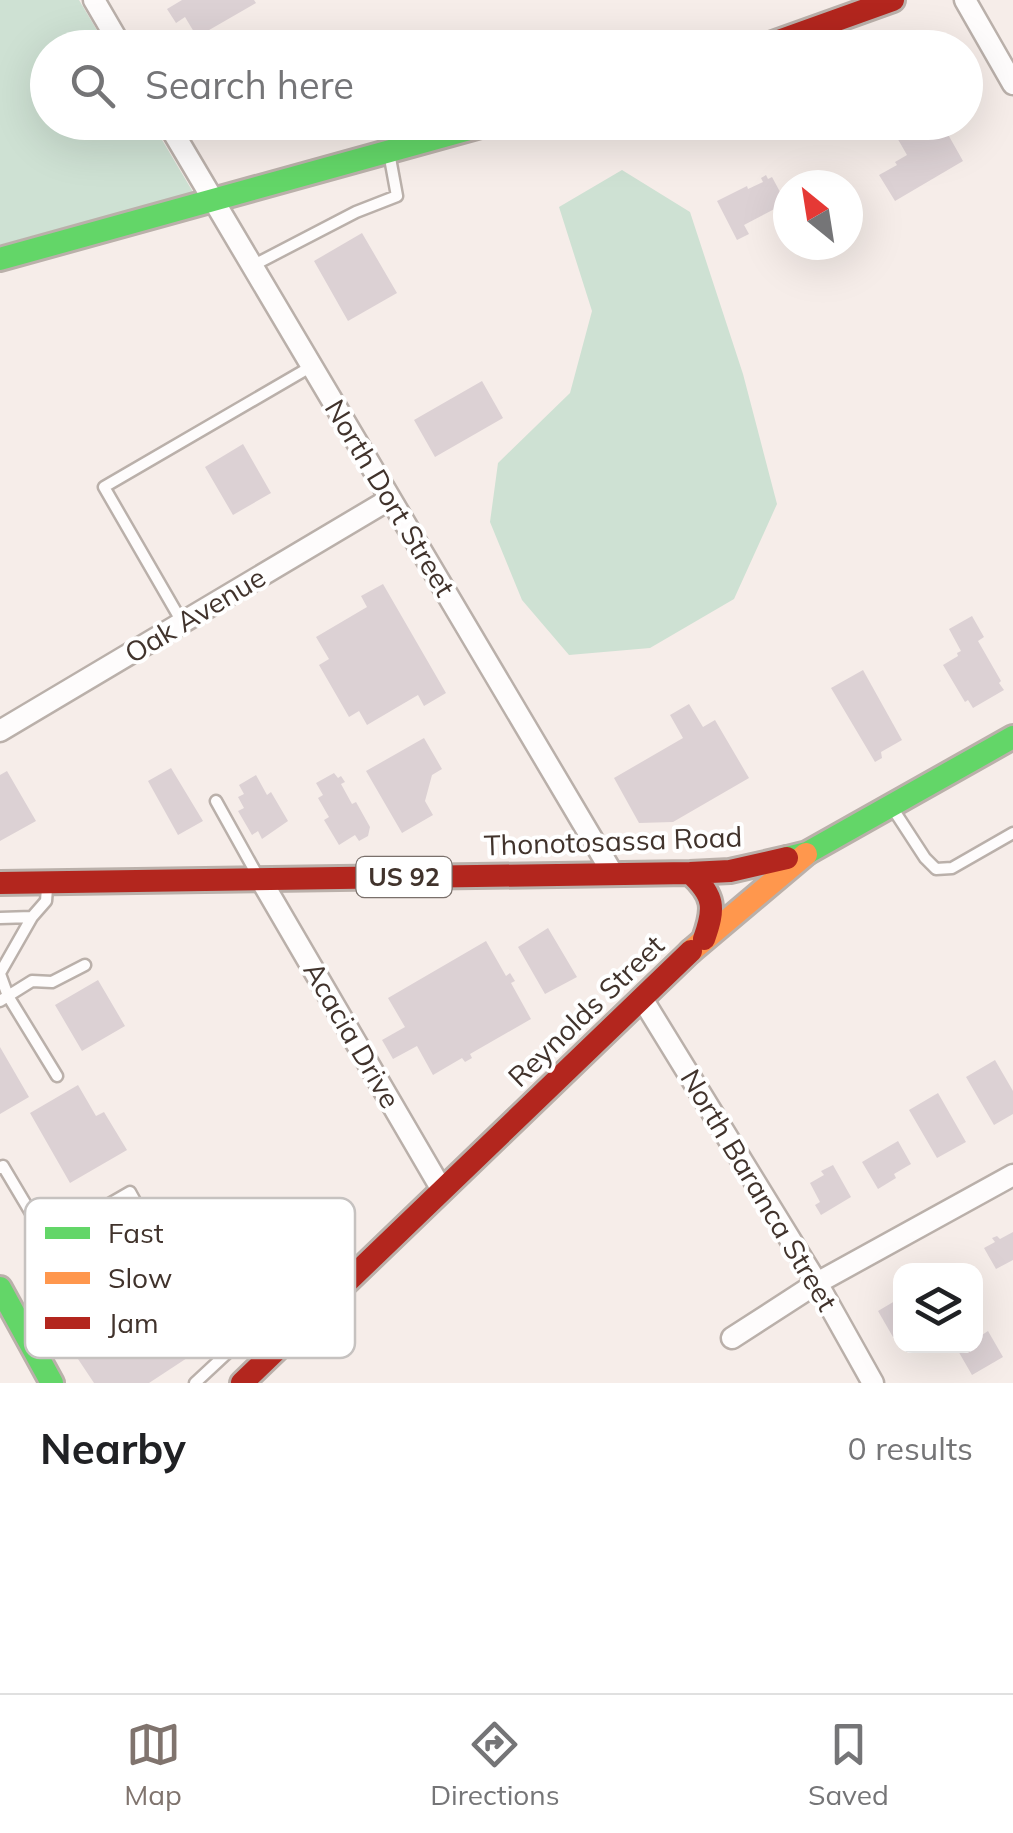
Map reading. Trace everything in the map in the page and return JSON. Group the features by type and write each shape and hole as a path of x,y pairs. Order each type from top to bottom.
{"main road":[{"path":"809,30 893,0"},
{"path":"0,259 431,140"},
{"name":"Reynolds Street","path":"355,1274 704,939 806,853 1013,736"},
{"name":"Thonotosassa Road","path":"0,883 690,873 760,866 806,853"},
{"path":"690,873 705,886 711,898 714,914 704,939"},
{"path":"0,1288 25,1334"},
{"path":"38,1358 52,1383"},
{"name":"Reynolds Street","path":"242,1383 268,1358"}],"street":[{"path":"94,0 112,30"},
{"path":"965,0 982,30"},
{"path":"983,32 1013,84"},
{"name":"North Dort Street","path":"178,140 612,874"},
{"name":"Oak Avenue","path":"0,730 390,499"},
{"name":"Acacia Drive","path":"261,880 442,1190"},
{"name":"North Baranca Street","path":"643,1000 817,1283 873,1383"},
{"path":"732,1338 817,1283 1013,1175"}],"lane":[{"path":"252,266 356,212 396,196 389,152"},
{"path":"182,622 104,487 312,366"},
{"path":"216,801 261,880"},
{"path":"892,806 925,858 936,868 952,868 1013,833"},
{"path":"48,882 46,902 32,917 0,974 4,999 57,1076"},
{"path":"0,918 32,917"},
{"path":"4,999 32,982 52,982 85,965"},
{"path":"0,1168 3,1166 25,1203"},
{"path":"195,1383 223,1358"}],"green space":[{"path":"0,0 79,0 97,30 30,30 30,140 162,140 193,192 0,245"},
{"path":"622,170 690,212 743,374 777,504 734,599 650,648 569,655 522,600 490,522 498,463 570,393 592,311 559,207"}],"building":[{"path":"182,0 256,3 209,30 193,30 185,17 176,23 167,9"},
{"path":"898,140 951,140 963,161 895,201 879,175 907,155"},
{"path":"766,175 773,179 773,210 744,225 749,234 737,240 717,201 763,182 761,178"},
{"path":"362,233 397,293 348,321 314,261"},
{"path":"482,381 503,418 435,457 414,420"},
{"path":"243,444 271,493 233,515 205,467"},
{"path":"383,584 446,693 424,706 418,695 367,725 359,711 349,717 319,665 329,659 316,637 367,607 361,596"},
{"path":"972,616 984,637 978,641 1004,690 973,708 968,700 965,702 943,665 961,651 949,629"},
{"path":"863,670 902,740 881,752 882,758 875,762 831,688"},
{"path":"689,704 703,727 715,720 749,778 673,822 639,823 614,778 683,738 670,715"},
{"path":"424,738 442,769 432,775 425,801 433,815 402,833 366,771"},
{"path":"171,768 203,821 178,835 148,781"},
{"path":"7,771 36,821 0,841 0,775"},
{"path":"334,773 345,782 341,784 352,804 356,802 370,827 368,836 359,841 355,835 339,845 324,820 329,817 318,798 323,795 316,783"},
{"path":"256,775 288,821 262,839 258,831 252,835 238,811 244,808 238,797 244,794 239,785"},
{"path":"548,928 577,977 545,994 518,947"},
{"path":"486,941 506,976 510,973 515,981 511,983 531,1019 470,1054 472,1058 465,1062 462,1058 433,1075 417,1046 393,1059 382,1040 405,1027 388,998"},
{"path":"98,980 125,1026 82,1051 55,1005"},
{"path":"0,1047 29,1097 0,1114"},
{"path":"995,1060 1013,1091 1013,1114 994,1125 966,1077"},
{"path":"78,1085 96,1116 104,1112 127,1150 70,1183 30,1113"},
{"path":"938,1093 966,1142 937,1158 909,1110"},
{"path":"898,1141 911,1164 878,1189 862,1162"},
{"path":"833,1165 851,1197 821,1215 815,1205 820,1202 810,1183"},
{"path":"1013,1232 1013,1260 996,1269 984,1248 995,1242 992,1238 1000,1239"},
{"path":"893,1302 893,1337 878,1311"},
{"path":"988,1331 1003,1357 972,1375 959,1353 983,1353 983,1334"},
{"path":"77,1358 187,1358 149,1383 94,1383"}],"traffic: fast":[{"path":"0,259 430,140"},
{"path":"787,858 807,853 1013,737"},
{"path":"0,1288 25,1334"},
{"path":"38,1358 52,1383"}],"traffic: slow":[{"path":"691,951 806,854"}],"traffic: jam":[{"path":"809,30 893,0"},
{"path":"0,883 690,873 730,871 787,858"},
{"path":"690,873 710,903 704,939"},
{"path":"355,1274 691,951"},
{"path":"242,1383 268,1358"}]}
